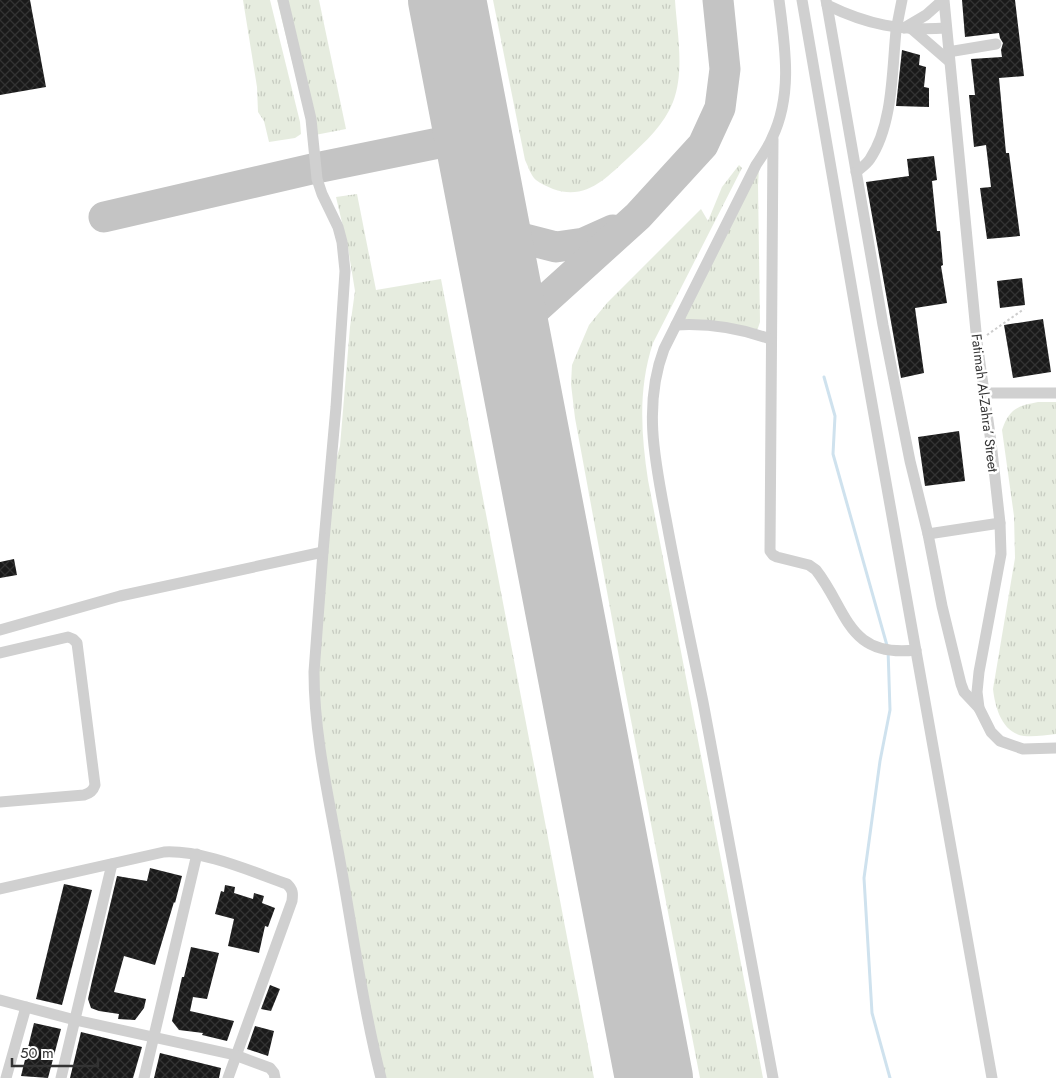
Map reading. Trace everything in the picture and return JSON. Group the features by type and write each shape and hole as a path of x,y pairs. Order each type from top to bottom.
{"street":[{"path":"283,0 311,120 318,179 322,194 338,227 344,256 345,278 336,407 314,672 320,744 365,1002 381,1078"},
{"path":"773,1078 656,466 652,412 654,380 664,349 756,165 772,137 784,93 786,69 786,49 779,0"},
{"path":"802,0 992,1078"},
{"path":"856,172 870,160 885,125 904,28 902,0"},
{"path":"904,28 926,15 944,0"},
{"name":"Fatimah Al-Zahra’ Street","path":"944,0 977,342 985,393 1000,523 1000,554 979,672 977,692 979,708 991,732 1000,741 1024,749 1056,748"},
{"path":"827,2 867,22 904,28 946,28"},
{"path":"827,2 883,325 908,452 961,684 964,692 979,708"},
{"path":"904,28 949,56 996,44"},
{"path":"772,137 770,550 777,557 809,565 816,570 847,624 866,642 890,650 903,652 916,650"},
{"path":"676,325 714,325 770,339"},
{"path":"985,393 1056,393"},
{"path":"928,534 1000,523"},
{"path":"0,630 120,596 323,552"},
{"path":"0,653 68,637 73,638 77,643 95,786 89,794 84,795 0,802"},
{"path":"0,889 164,852 179,851 197,854 287,884 292,888 292,901 228,1078"},
{"path":"144,1078 197,854"},
{"path":"60,1078 112,864"},
{"path":"0,1000 75,1020 235,1055 270,1068 275,1078"},
{"path":"6,1078 26,1007"}],"path":[{"path":"977,342 1024,309"}],"green space":[{"path":"243,0 270,0 300,122 301,134 295,138 269,142 264,121 258,112 257,87"},
{"path":"277,0 319,0 346,129 315,135 310,133"},
{"path":"493,0 675,0 679,77 673,102 665,118 648,139 612,173 595,186 576,192 565,192 542,184 531,173 525,160"},
{"path":"760,152 758,185 760,322 757,331 683,322"},
{"path":"739,165 742,168 653,343 645,377 642,411 648,480 763,1078 700,1078 624,684 575,418 571,384 572,365 589,325 607,303 701,209 708,221 722,187"},
{"path":"357,194 376,290 441,279 594,1078 379,1078 313,699 331,478 340,446 350,327 355,291 348,248 336,197"},
{"path":"1038,402 1056,402 1056,734 1024,736 1016,734 1005,725 998,711 993,689 1015,558 1014,516 1002,430 1011,413 1019,407"}],"building":[{"path":"0,0 30,0 46,87 0,95"},
{"path":"962,0 1015,0 1024,76 999,78 1006,153 1009,153 1020,236 987,239 980,188 991,187 986,145 974,147 969,95 975,95 971,59 1002,57 1003,43 999,33 965,37"},
{"path":"902,50 920,55 919,65 926,67 924,87 929,88 929,107 896,106"},
{"path":"934,156 937,180 932,181 937,231 940,231 943,265 941,266 947,303 915,308 924,373 901,378 866,182 909,176 907,159"},
{"path":"1022,278 1025,305 1000,308 997,281"},
{"path":"1043,319 1051,372 1013,378 1004,325"},
{"path":"959,431 965,481 925,486 918,437"},
{"path":"14,559 17,575 0,578 0,562"},
{"path":"150,868 182,876 155,965 124,956 114,992 146,999 144,1008 135,1020 118,1019 119,1014 91,1008 88,999 117,876 147,881"},
{"path":"64,884 92,890 62,1005 36,999"},
{"path":"225,885 235,887 234,893 253,899 254,893 264,896 262,903 275,908 268,927 265,926 259,953 228,946 234,919 215,914 221,891 224,892"},
{"path":"191,947 219,953 207,999 193,997 190,1011 234,1021 227,1041 202,1035 203,1033 179,1030 172,1021"},
{"path":"270,985 280,989 271,1011 261,1009"},
{"path":"34,1023 61,1029 48,1078 21,1076"},
{"path":"255,1026 274,1031 268,1056 247,1049"},
{"path":"81,1032 142,1047 133,1078 70,1078"},
{"path":"160,1053 221,1068 219,1078 154,1078"}],"waterway":[{"path":"824,377 835,416 833,454 888,649 890,710 880,761 864,878 872,1013 890,1078"}],"taxiway":[{"path":"511,331 638,216 703,145 720,108 725,69 718,0"},
{"path":"104,217 316,168 473,136"},
{"path":"489,220 521,238 556,247 584,243 613,230"}],"runway":[{"path":"447,0 654,1078"}]}
